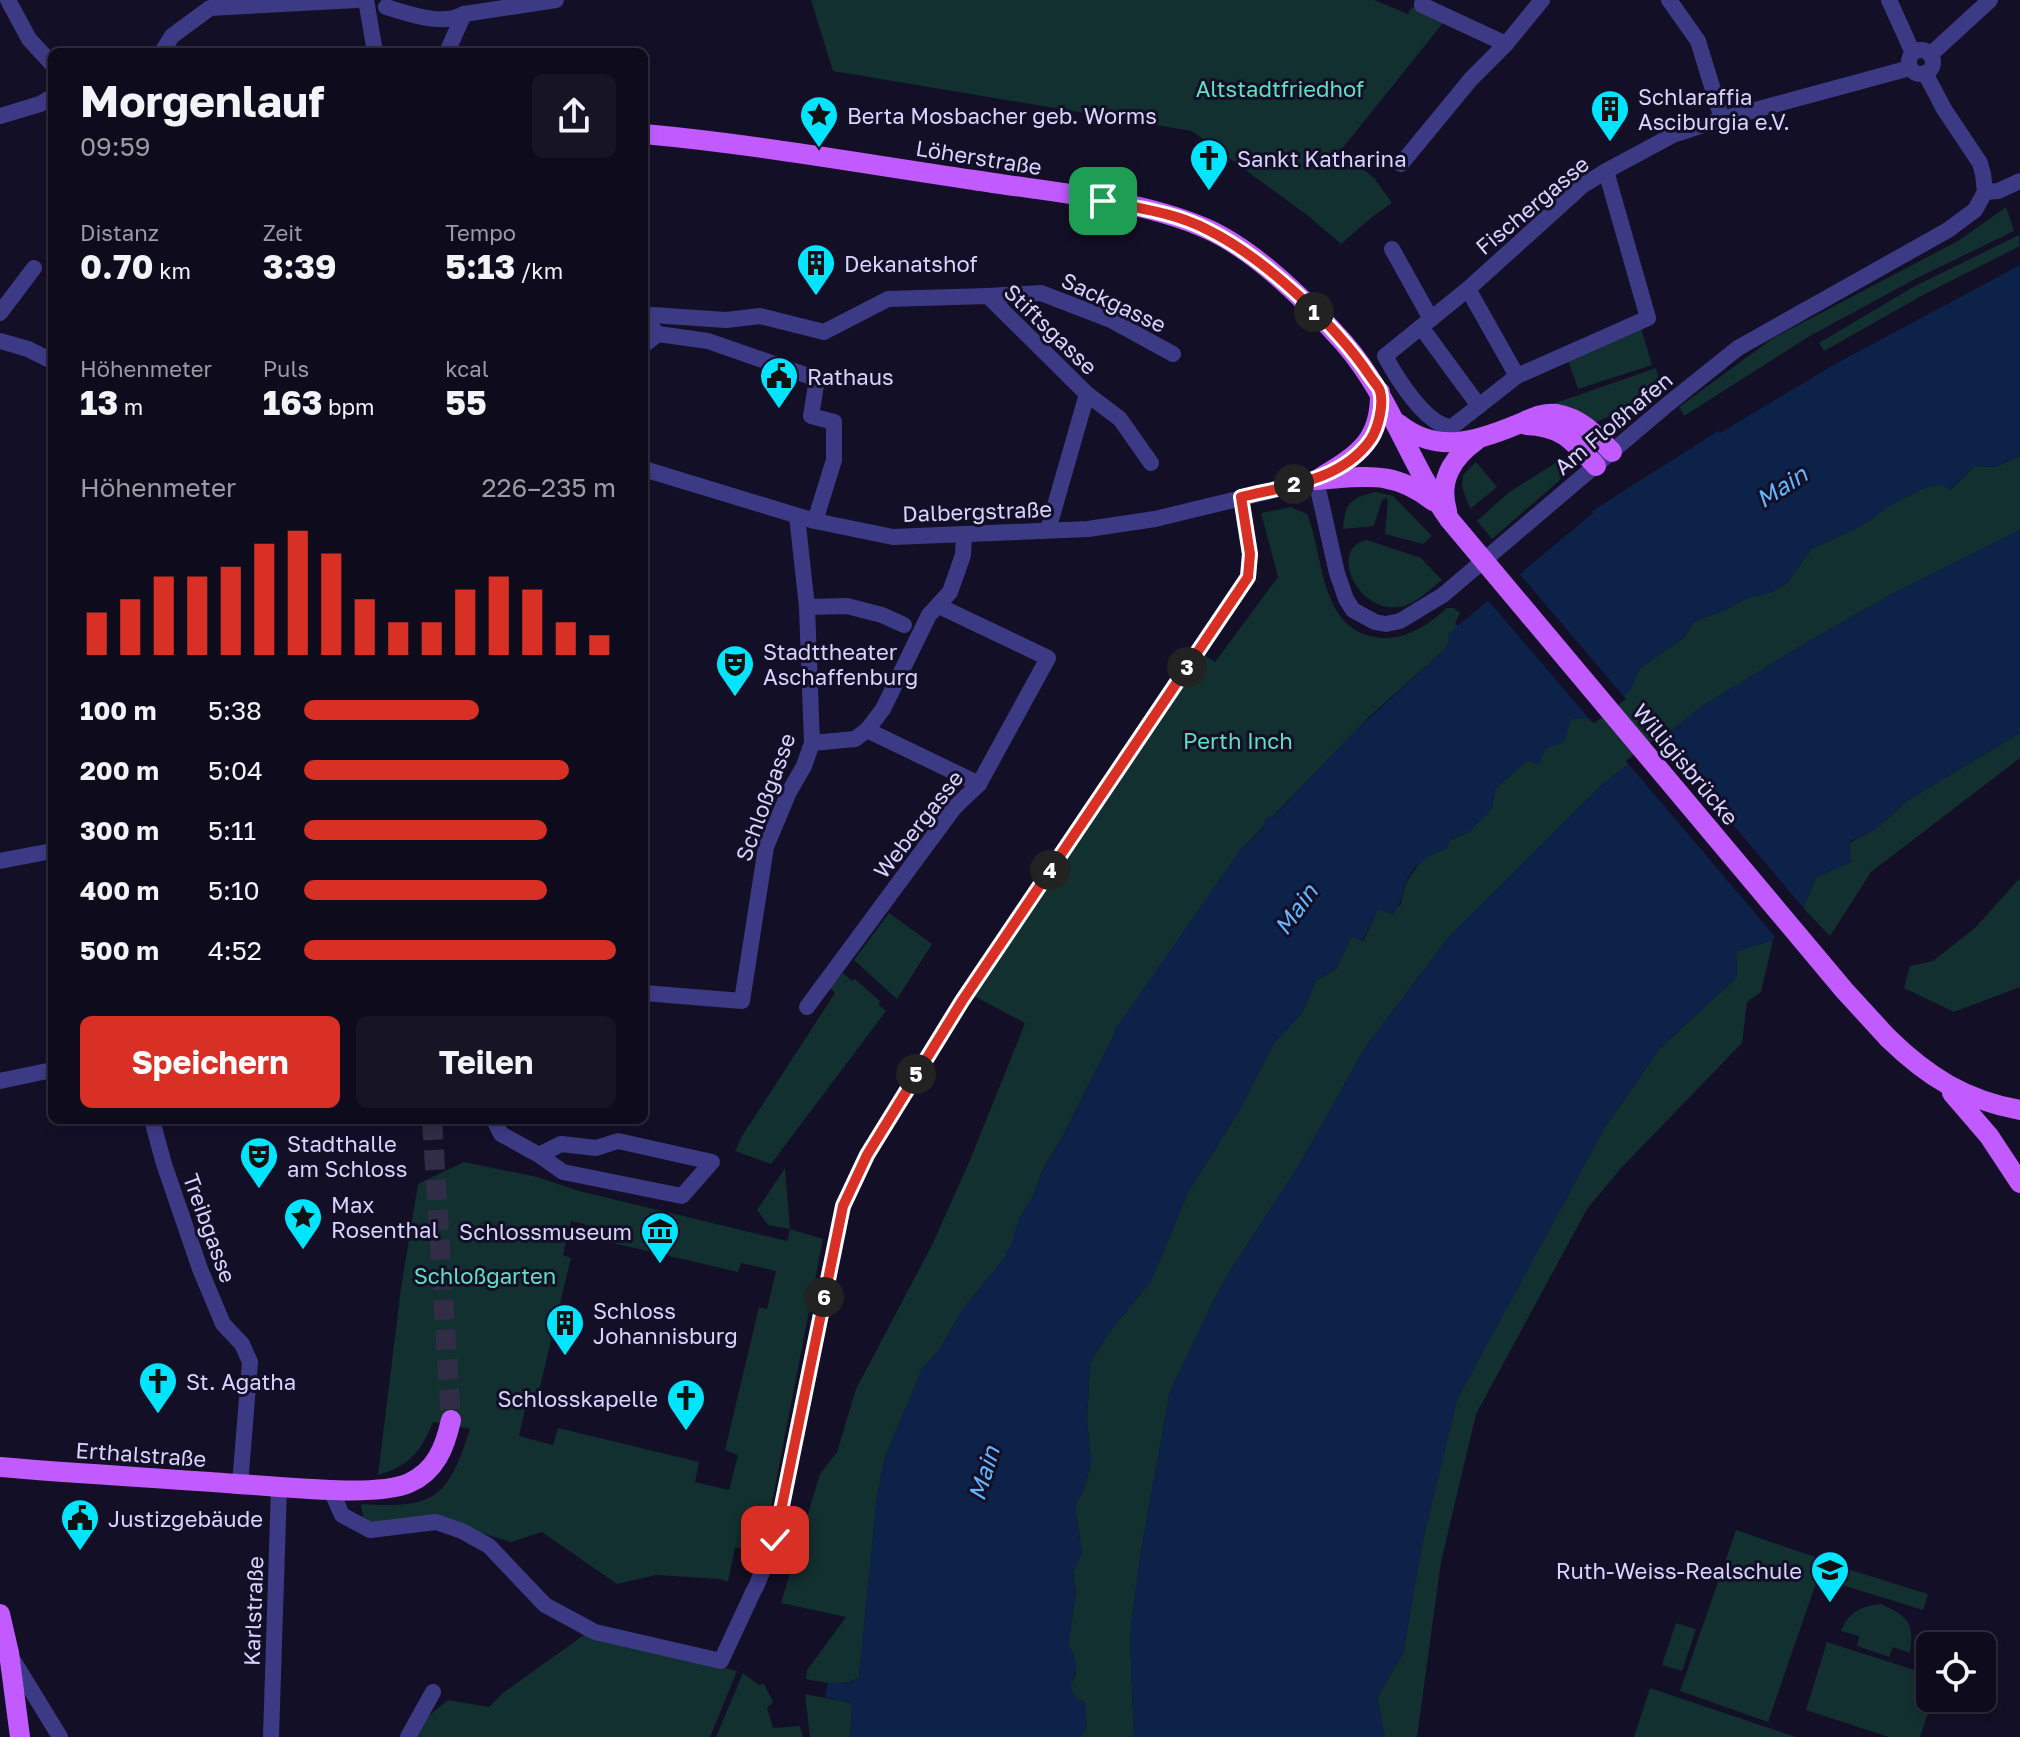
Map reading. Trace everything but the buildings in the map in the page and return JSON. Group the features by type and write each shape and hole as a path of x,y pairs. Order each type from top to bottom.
{"main road":[{"name":"Löherstraße","path":"648,134 710,140 1055,193 1168,214 1207,229 1237,246 1264,267 1342,341 1380,392 1446,513"},
{"path":"1316,480 1358,452 1372,438 1379,419 1380,392"},
{"path":"1396,422 1433,442 1457,444 1478,440 1533,417 1557,414 1587,426 1612,452"},
{"path":"1518,424 1544,425 1556,429 1596,466"},
{"path":"1446,513 1444,491 1448,471 1462,451 1478,440"},
{"path":"1316,480 1376,475 1391,477 1418,489 1446,513"},
{"name":"Willigisbrücke","path":"1446,513 1834,978 1888,1038 1935,1078"},
{"path":"1935,1078 1989,1104 2020,1110"},
{"path":"1935,1078 1989,1136 2020,1183"},
{"name":"Erthalstraße","path":"0,1467 279,1487 375,1489 413,1482 439,1458 451,1420"},
{"path":"0,1614 9,1653 20,1737"}],"street":[{"path":"8,0 29,39 48,60"},
{"path":"164,48 172,36 207,4 357,0"},
{"path":"366,0 374,48"},
{"path":"1423,0 1422,5 1506,44"},
{"path":"1401,164 1542,0"},
{"path":"1669,0 1698,41 1722,119"},
{"path":"1889,0 1944,109 1980,163 1985,192 1998,191 2020,181"},
{"path":"1920,62 1990,0"},
{"path":"386,7 435,19 457,19 464,14 556,1"},
{"path":"449,48 464,14"},
{"name":"Fischergasse","path":"1479,406 1452,427 1437,424 1399,381 1385,356 1468,289 1582,186 1673,135 1920,62"},
{"path":"0,116 48,99"},
{"path":"1392,249 1426,323 1479,406 1517,376 1648,318 1606,171"},
{"name":"Am Floßhafen","path":"1316,480 1346,599 1353,610 1364,617 1386,624 1400,621 1435,601 1738,348 1948,230 1975,210 1985,192"},
{"path":"0,313 34,268"},
{"path":"1468,289 1517,376"},
{"name":"Sackgasse","path":"988,296 1041,293 1111,320 1173,354"},
{"name":"Stiftsgasse","path":"651,339 653,315 726,320 760,316 824,332 888,299 988,296 1087,394 1120,419 1151,463"},
{"path":"651,339 708,341 817,379 811,416 834,422 834,460 815,521"},
{"path":"0,341 48,359"},
{"path":"1048,530 1087,394"},
{"name":"Dalbergstraße","path":"648,470 815,521 893,537 1088,529 1155,519 1316,480"},
{"path":"330,1488 342,1515 370,1530 436,1522 462,1531 489,1546 545,1605 595,1632 721,1661 775,1540 843,1206 875,1140 962,1001 1248,577 1250,554 1241,497"},
{"name":"Schloßgasse","path":"648,993 742,1001 766,847 812,743 807,607 797,516"},
{"path":"812,743 855,739 867,730 883,709 913,630 950,592 963,555 964,534"},
{"path":"807,607 847,606 882,615 913,630"},
{"name":"Webergasse","path":"807,1007 954,808 979,784 1048,658 939,606"},
{"path":"867,730 979,784"},
{"path":"0,861 48,852"},
{"path":"0,1081 48,1071"},
{"name":"Treibgasse","path":"153,1124 168,1178 200,1269 223,1324 242,1344 250,1362 240,1484"},
{"path":"496,1124 501,1134 563,1172 682,1196 712,1162 618,1141 596,1148 561,1144 539,1155"},
{"name":"Karlstraße","path":"271,1737 279,1487"},
{"path":"9,1653 60,1737"},
{"path":"408,1737 433,1692"}],"green space":[{"name":"Altstadtfriedhof","path":"811,0 1374,0 1408,14 1412,7 1443,23 1341,150 1375,179 1392,203 1341,244 1307,215 1192,131 833,71"},
{"path":"2006,207 2014,231 1915,279 1810,336 1684,416 1679,407 1773,338 1958,241"},
{"path":"2019,235 2020,246 1923,295 1824,351 1819,343 1915,286"},
{"path":"1641,328 1652,365 1578,389 1568,361"},
{"path":"1656,368 1660,383 1594,423 1544,407"},
{"path":"2020,456 2020,530 1892,594 1799,647 1701,707 1603,784 1448,938 1365,1048 1302,1160 1222,1284 1170,1391 1141,1551 1130,1635 1134,1737 1080,1737 1087,1726 1070,1686 1076,1673 1068,1645 1076,1592 1073,1572 1082,1552 1075,1506 1086,1484 1091,1462 1087,1420 1090,1363 1107,1335 1151,1281 1188,1192 1239,1111 1274,1043 1302,1013 1316,980 1336,969 1352,936 1363,941 1378,909 1400,906 1406,883 1422,859 1447,848 1450,840 1469,832 1492,808 1495,789 1527,760 1546,748 1571,719 1610,705 1629,691 1640,668 1685,637 1693,622 1747,598 1772,592 1787,583 1811,549 1861,526 1922,489 1941,484 1950,490 1975,466 1995,467"},
{"path":"1566,459 1566,470 1559,481 1492,539 1477,521 1508,493"},
{"path":"1476,462 1497,487 1470,509 1462,487 1463,475"},
{"path":"1376,492 1393,496 1432,536 1423,544 1385,534 1386,498 1382,500 1374,526 1343,529 1350,503"},
{"name":"Perth Inch","path":"1291,507 1307,514 1333,605 1343,620 1357,631 1386,638 1405,635 1447,608 1454,608 1460,613 1455,623 1459,627 1448,634 1450,640 1445,649 1369,717 1272,817 1269,816 1264,822 1266,824 1240,850 1115,1033 1043,1169 1033,1196 1020,1217 1010,1249 963,1309 939,1350 922,1369 885,1457 877,1497 859,1677 840,1683 806,1679 807,1670 846,1617 781,1603 820,1474 837,1452 856,1389 932,1245 1025,1023 972,995 1204,655 1215,662 1278,577 1261,513"},
{"path":"1367,540 1421,558 1442,580 1405,606 1384,606 1371,600 1360,591 1349,566 1355,545"},
{"path":"2020,733 2020,758 1871,872 1830,936 1803,908 1816,877 1851,862 1849,843 1877,828 1908,800"},
{"path":"2020,878 2020,987 1954,1012 1904,988 1910,966 1933,961 1975,928"},
{"path":"889,913 932,944 897,999 854,960"},
{"path":"1773,940 1761,992 1747,1002 1742,1043 1622,1167 1587,1209 1476,1414 1441,1562 1417,1737 1385,1737 1377,1698 1403,1653 1422,1544 1457,1399 1605,1127 1660,1048 1737,977 1736,951"},
{"path":"843,973 852,981 855,979 881,1002 878,1004 886,1011 771,1164 735,1151 835,993 830,988"},
{"name":"Schloßgarten","path":"464,1162 537,1177 579,1191 787,1241 790,1229 823,1239 762,1554 735,1547 728,1582 656,1575 617,1584 542,1532 511,1542 452,1524 364,1523 361,1504 406,1504 435,1494 454,1471 470,1429 433,1422 413,1456 398,1467 378,1475 401,1288 418,1184","holes":["571,1221 603,1229 600,1240 738,1272 741,1263 776,1271 767,1309 759,1307 725,1450 738,1455 729,1490 695,1482 699,1462 558,1428 553,1445 519,1436 527,1401 536,1403 571,1258 563,1255"]},
{"path":"785,1168 790,1229 768,1225 757,1210"},
{"path":"1736,1530 1824,1560 1768,1722 1680,1691"},
{"path":"1828,1563 1928,1594 1923,1610 1823,1579"},
{"path":"1881,1604 1907,1621 1911,1634 1910,1653 1893,1647 1889,1657 1857,1646 1859,1636 1841,1631 1856,1611"},
{"path":"1676,1623 1696,1629 1682,1671 1662,1665"},
{"path":"584,1635 737,1671 710,1737 417,1737 427,1717 448,1700 489,1707 504,1692"},
{"path":"1827,1642 1916,1671 1916,1712 1928,1712 1920,1737 1889,1737 1806,1710"},
{"path":"743,1673 759,1685 764,1684 773,1702 767,1708 773,1728 800,1726 803,1737 716,1737"},
{"path":"1650,1688 1796,1737 1634,1737"},
{"path":"805,1694 852,1703 850,1737 810,1737"}],"water":[{"name":"Main","path":"2020,265 2020,456 1995,467 1975,466 1949,490 1941,484 1922,489 1861,526 1811,549 1787,583 1772,592 1747,598 1693,622 1685,637 1640,668 1630,691 1593,719 1571,719 1564,743 1546,748 1539,765 1527,761 1495,789 1492,808 1469,832 1450,840 1447,848 1417,866 1408,878 1393,915 1378,909 1362,941 1352,936 1336,969 1316,980 1302,1013 1274,1043 1239,1111 1188,1192 1151,1281 1107,1335 1090,1363 1087,1420 1091,1462 1086,1484 1075,1506 1082,1552 1073,1572 1076,1592 1068,1645 1076,1665 1070,1686 1076,1698 1085,1702 1087,1726 1080,1737 850,1737 852,1703 825,1697 828,1683 852,1682 859,1677 877,1497 885,1457 922,1369 939,1350 963,1309 1006,1256 1020,1217 1117,1024 1240,850 1265,826 1264,822 1269,816 1273,817 1355,731 1444,650 1450,640 1448,634 1592,511 1718,431 1720,433 1837,363"},
{"path":"2020,530 2020,733 1908,800 1877,828 1849,842 1851,862 1816,877 1803,908 1773,940 1736,951 1737,977 1660,1048 1605,1127 1457,1400 1422,1544 1403,1653 1377,1698 1385,1737 1134,1737 1130,1635 1141,1551 1170,1391 1222,1284 1302,1160 1365,1048 1448,938 1603,784 1701,707 1799,647 1892,594"}],"pier":[{"path":"1517,571 1626,699 1596,722 1593,723 1486,598"},
{"path":"1658,736 1806,911 1778,940 1626,761"}],"tunnel":[{"path":"432,1124 451,1420"}],"place":[{"name":"Schlaraffia Asciburgia e.V.","path":"1610,143"},
{"name":"Berta Mosbacher geb. Worms","path":"819,149"},
{"name":"Sankt Katharina","path":"1209,192"},
{"name":"Dekanatshof","path":"816,297"},
{"name":"Rathaus","path":"779,410"},
{"name":"Stadttheater Aschaffenburg","path":"735,698"},
{"name":"Stadthalle am Schloss","path":"259,1190"},
{"name":"Max Rosenthal","path":"303,1251"},
{"name":"Schlossmuseum","path":"660,1265"},
{"name":"Schloss Johannisburg","path":"565,1357"},
{"name":"St. Agatha","path":"158,1415"},
{"name":"Schlosskapelle","path":"686,1432"},
{"name":"Justizgebäude","path":"80,1552"},
{"name":"Ruth-Weiss-Realschule","path":"1830,1604"}],"route":[{"path":"775,1540 843,1206 875,1140 962,1001 1248,577 1250,554 1241,497 1316,480 1358,452 1372,438 1379,419 1380,392 1363,366 1314,312 1264,267 1237,246 1207,229 1168,214 1103,201"}]}
